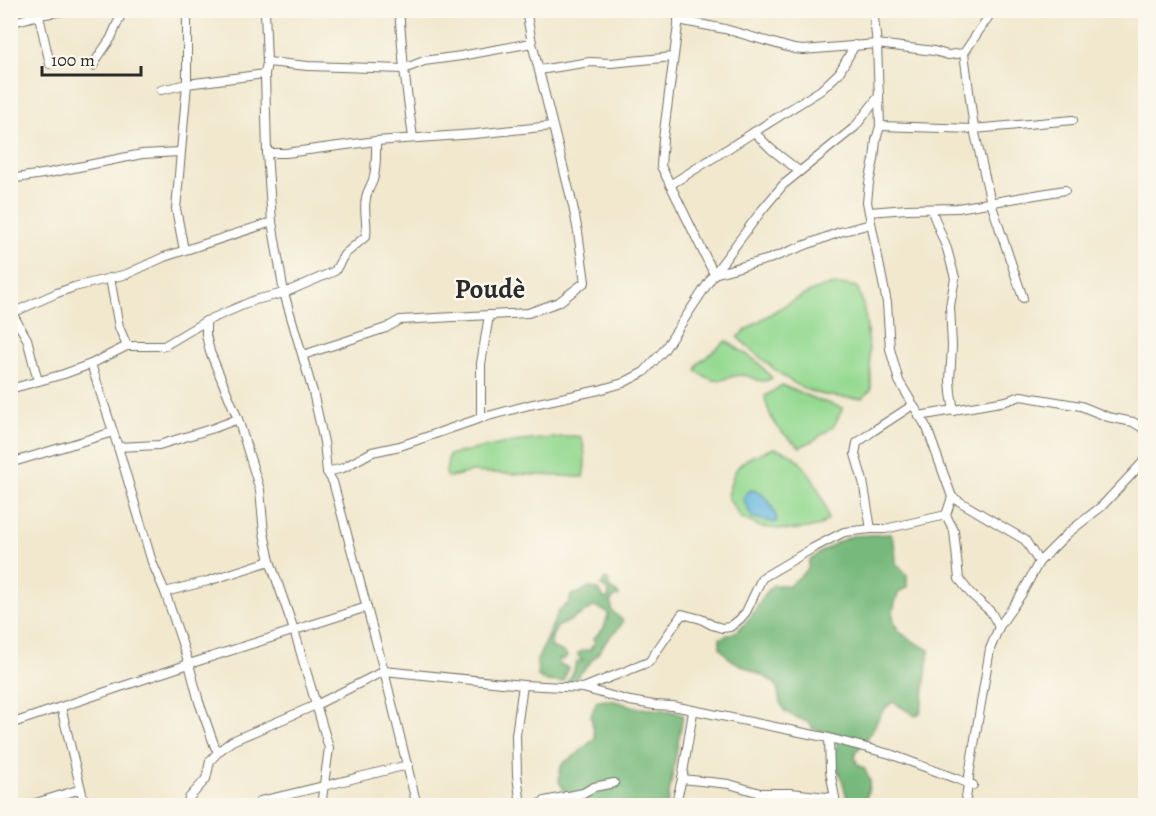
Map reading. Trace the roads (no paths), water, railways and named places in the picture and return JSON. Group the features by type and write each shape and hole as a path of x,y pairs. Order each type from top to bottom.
{"street":[{"path":"10,23 39,13 69,10"},
{"path":"93,66 111,38 123,10"},
{"path":"184,250 176,209 187,84 187,10"},
{"path":"264,10 267,62 265,74 267,153 272,222 284,292 318,414 327,472 333,482 367,607 417,806"},
{"path":"399,10 413,138"},
{"path":"303,355 386,328 400,320 528,313 559,302 585,282 573,206 532,43 526,10"},
{"path":"680,10 661,166 714,274"},
{"path":"873,10 877,44 880,126 867,202 887,303 890,349 899,381 927,428 952,497 946,516 954,531 959,579 971,594 992,612 999,627"},
{"path":"993,10 964,53 974,129 991,203 1023,298"},
{"path":"39,13 50,64"},
{"path":"678,20 725,29 794,50 877,44 934,51 948,56 964,53"},
{"path":"267,62 308,66 404,69 424,61 461,57 532,43"},
{"path":"670,185 821,90 839,73 855,45"},
{"path":"539,70 590,62 611,63 674,57"},
{"path":"161,90 187,84 265,74"},
{"path":"327,472 343,468 372,452 400,446 481,418 599,390 644,372 664,350 714,274 783,185 855,127 879,96"},
{"path":"880,126 974,129 1073,120"},
{"path":"267,153 552,126"},
{"path":"754,132 799,171"},
{"path":"10,388 64,374 91,364 127,346 164,346 206,321 255,300 284,292 335,272 344,255 366,236 364,214 376,161 376,141"},
{"path":"10,179 142,154 180,152"},
{"path":"869,212 958,208 1065,190"},
{"path":"931,208 947,249 955,278 950,306 952,346 950,380 954,411"},
{"path":"12,313 74,287 127,274 184,250 272,222"},
{"path":"714,274 769,259 840,232 871,224"},
{"path":"110,278 119,327 127,346"},
{"path":"10,290 12,313 27,339 38,381"},
{"path":"481,418 481,364 489,315"},
{"path":"206,321 210,352 238,419 260,490 264,533 270,561 294,630 329,748 321,806"},
{"path":"91,364 152,562 165,592 199,702 215,747 219,751"},
{"path":"919,416 1006,402 1021,396 1070,403 1108,417 1132,422 1146,430"},
{"path":"871,529 863,481 855,454 857,443 913,405"},
{"path":"118,447 159,445 238,419"},
{"path":"10,463 113,432"},
{"path":"965,806 990,650 999,627 1040,562 1068,533 1102,506 1146,459"},
{"path":"952,497 1025,540 1040,562"},
{"path":"583,688 649,662 682,614 722,628 730,627 746,612 762,579 844,532 885,529 946,516"},
{"path":"165,592 270,561"},
{"path":"10,724 367,607"},
{"path":"187,806 189,798 206,779 210,761 232,741 316,705 384,671 523,686 583,688 630,701 673,706 829,738 890,754 970,784"},
{"path":"521,806 517,775 516,735 523,686"},
{"path":"61,707 85,806"},
{"path":"675,806 682,779 693,711"},
{"path":"682,779 729,784 760,793 791,794 835,802 830,771 829,738"},
{"path":"260,801 323,788 408,765"},
{"path":"534,806 614,783"},
{"path":"26,806 81,789"},
{"path":"760,793 760,806"},
{"path":"566,796 572,806"}],"water":[{"path":"751,490 765,497 772,506 777,521 775,523 752,517 743,499"}],"district":[{"name":"Poudè","path":"490,289"}]}
